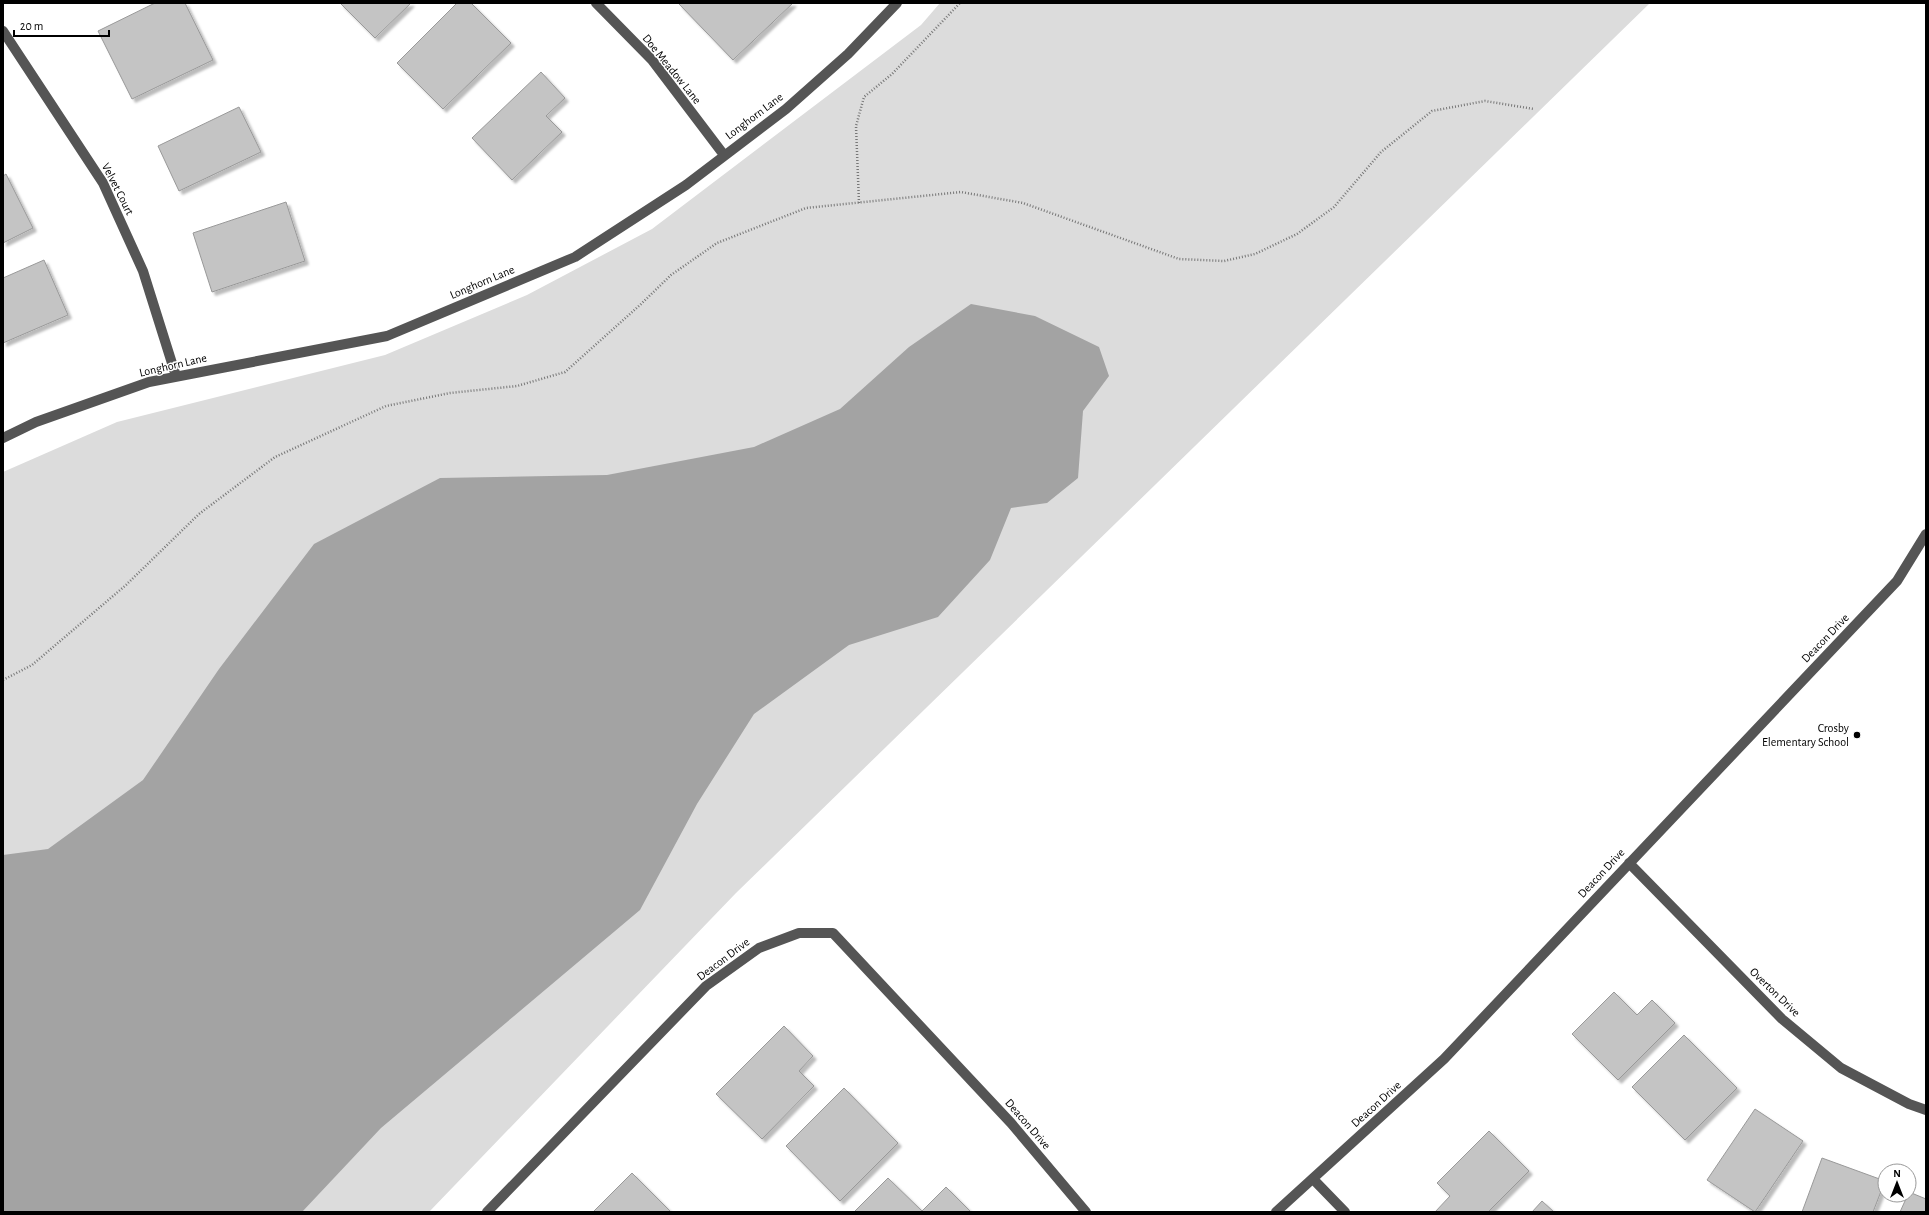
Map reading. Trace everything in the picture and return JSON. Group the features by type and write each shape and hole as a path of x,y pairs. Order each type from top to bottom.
{"street":[{"name":"Doe Meadow Lane","path":"596,3 652,60 724,155"},
{"name":"Longhorn Lane","path":"3,438 36,422 149,382 387,336 575,257 686,185 792,104 848,54 897,3"},
{"name":"Velvet Court","path":"3,31 103,183 143,271 176,376"},
{"name":"Deacon Drive","path":"1276,1212 1444,1059 1897,581 1926,534"},
{"name":"Overton Drive","path":"1629,863 1782,1019 1841,1068 1908,1104 1926,1110"},
{"name":"Deacon Drive","path":"487,1212 706,986 759,948 799,933 833,933 1011,1123 1086,1212"},
{"path":"1313,1179 1345,1212"}],"path":[{"path":"859,203 856,126 864,97 892,74 960,3"},
{"path":"3,680 32,665 126,585 199,514 275,457 386,406 450,393 517,386 565,372 671,275 717,243 806,208 961,192 1023,203 1179,259 1224,261 1255,254 1297,234 1334,207 1381,152 1432,111 1485,101 1534,109"}],"shaded area":[{"path":"940,3 1650,3 736,893 429,1212 3,1212 3,472 117,422 385,355 527,295 652,229 921,25"},
{"path":"971,304 1035,316 1099,347 1109,376 1083,411 1078,478 1047,503 1011,508 990,560 938,617 849,645 754,714 697,804 640,910 381,1128 302,1212 3,1212 3,855 48,849 143,780 219,669 314,544 440,478 607,475 754,447 840,409 909,347"}],"building":[{"path":"155,3 185,3 213,60 132,99 98,31"},
{"path":"340,3 411,3 375,38"},
{"path":"457,3 471,3 511,43 443,109 397,63"},
{"path":"793,3 733,60 679,4"},
{"path":"541,72 565,98 546,116 562,132 512,180 472,138"},
{"path":"239,107 261,152 179,191 158,146"},
{"path":"6,174 33,228 3,243 3,176"},
{"path":"286,202 305,261 212,292 193,233"},
{"path":"44,260 68,315 3,343 3,278"},
{"path":"1614,992 1637,1015 1652,1000 1675,1023 1618,1080 1572,1034"},
{"path":"784,1026 813,1056 799,1071 814,1086 762,1139 716,1094"},
{"path":"1684,1035 1737,1088 1685,1140 1632,1087"},
{"path":"844,1088 898,1143 840,1201 786,1146"},
{"path":"1755,1109 1803,1141 1755,1212 1707,1180"},
{"path":"1489,1131 1529,1171 1488,1212 1435,1212 1450,1196 1437,1183"},
{"path":"1822,1158 1877,1178 1877,1202 1873,1212 1802,1212"},
{"path":"632,1173 671,1212 593,1212"},
{"path":"888,1178 922,1211 946,1187 970,1211 854,1212"},
{"path":"1917,1195 1926,1199 1926,1212 1900,1212 1904,1203 1917,1203"},
{"path":"1542,1201 1554,1212 1532,1212"}],"place":[{"name":"Crosby Elementary School","path":"1857,735"}]}
